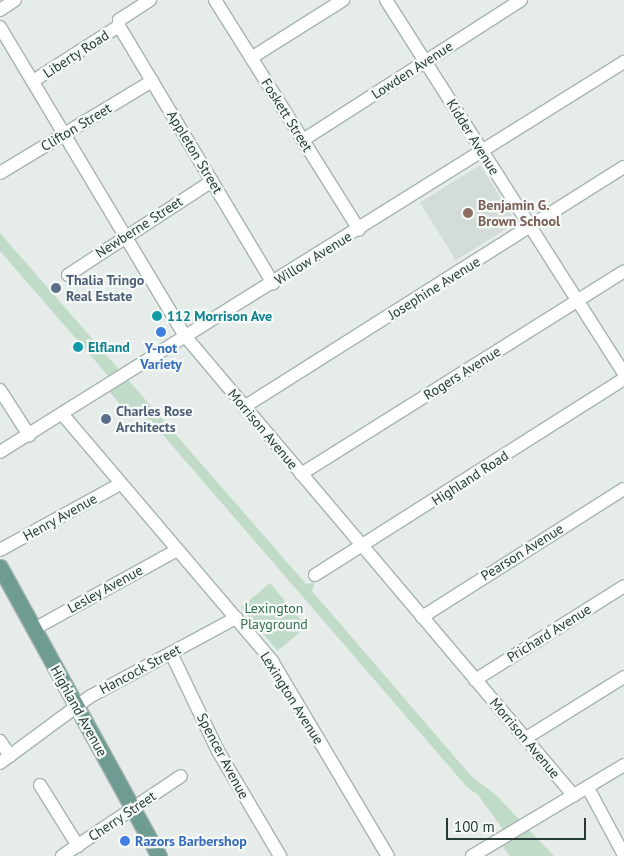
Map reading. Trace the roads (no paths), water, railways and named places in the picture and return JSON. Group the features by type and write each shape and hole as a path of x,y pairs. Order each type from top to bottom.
{"main road":[{"name":"Highland Avenue","path":"0,567 159,856"}],"street":[{"path":"0,10 15,0"},
{"name":"Liberty Road","path":"33,81 150,0"},
{"name":"Foskett Street","path":"215,0 359,230"},
{"path":"251,58 342,0"},
{"name":"Kidder Avenue","path":"386,0 624,374"},
{"name":"Lowden Avenue","path":"303,140 521,0"},
{"name":"Appleton Street","path":"119,23 273,283"},
{"name":"Morrison Avenue","path":"0,27 185,336 574,796"},
{"name":"Willow Avenue","path":"0,452 63,415 185,336 359,230 624,62"},
{"name":"Clifton Street","path":"0,173 64,136 152,80"},
{"name":"Josephine Avenue","path":"244,407 624,167"},
{"name":"Newberne Street","path":"68,275 124,236 212,181"},
{"name":"Rogers Avenue","path":"301,474 624,271"},
{"name":"Highland Road","path":"315,575 624,379"},
{"path":"0,390 29,436"},
{"name":"Lexington Avenue","path":"63,415 272,661 388,856"},
{"name":"Henry Avenue","path":"0,550 120,484"},
{"name":"Pearson Avenue","path":"422,616 624,489"},
{"name":"Lesley Avenue","path":"34,629 177,550"},
{"name":"Prichard Avenue","path":"475,680 624,586"},
{"name":"Hancock Street","path":"5,759 76,706 236,618"},
{"name":"Spencer Avenue","path":"170,653 218,751 280,856"},
{"path":"526,738 624,677"},
{"path":"0,741 5,759"},
{"path":"473,856 624,765"},
{"name":"Cherry Street","path":"62,856 181,776"},
{"path":"40,785 78,846"},
{"path":"588,788 624,855"}],"place":[{"name":"Benjamin G. Brown School","path":"468,213"},
{"name":"Thalia Tringo Real Estate","path":"56,288"},
{"name":"112 Morrison Ave","path":"157,316"},
{"name":"Y-not Variety","path":"161,332"},
{"name":"Elfland","path":"78,347"},
{"name":"Charles Rose Architects","path":"106,419"},
{"name":"Razors Barbershop","path":"125,841"}],"park label":[{"name":"Lexington Playground","path":"274,616"}]}
